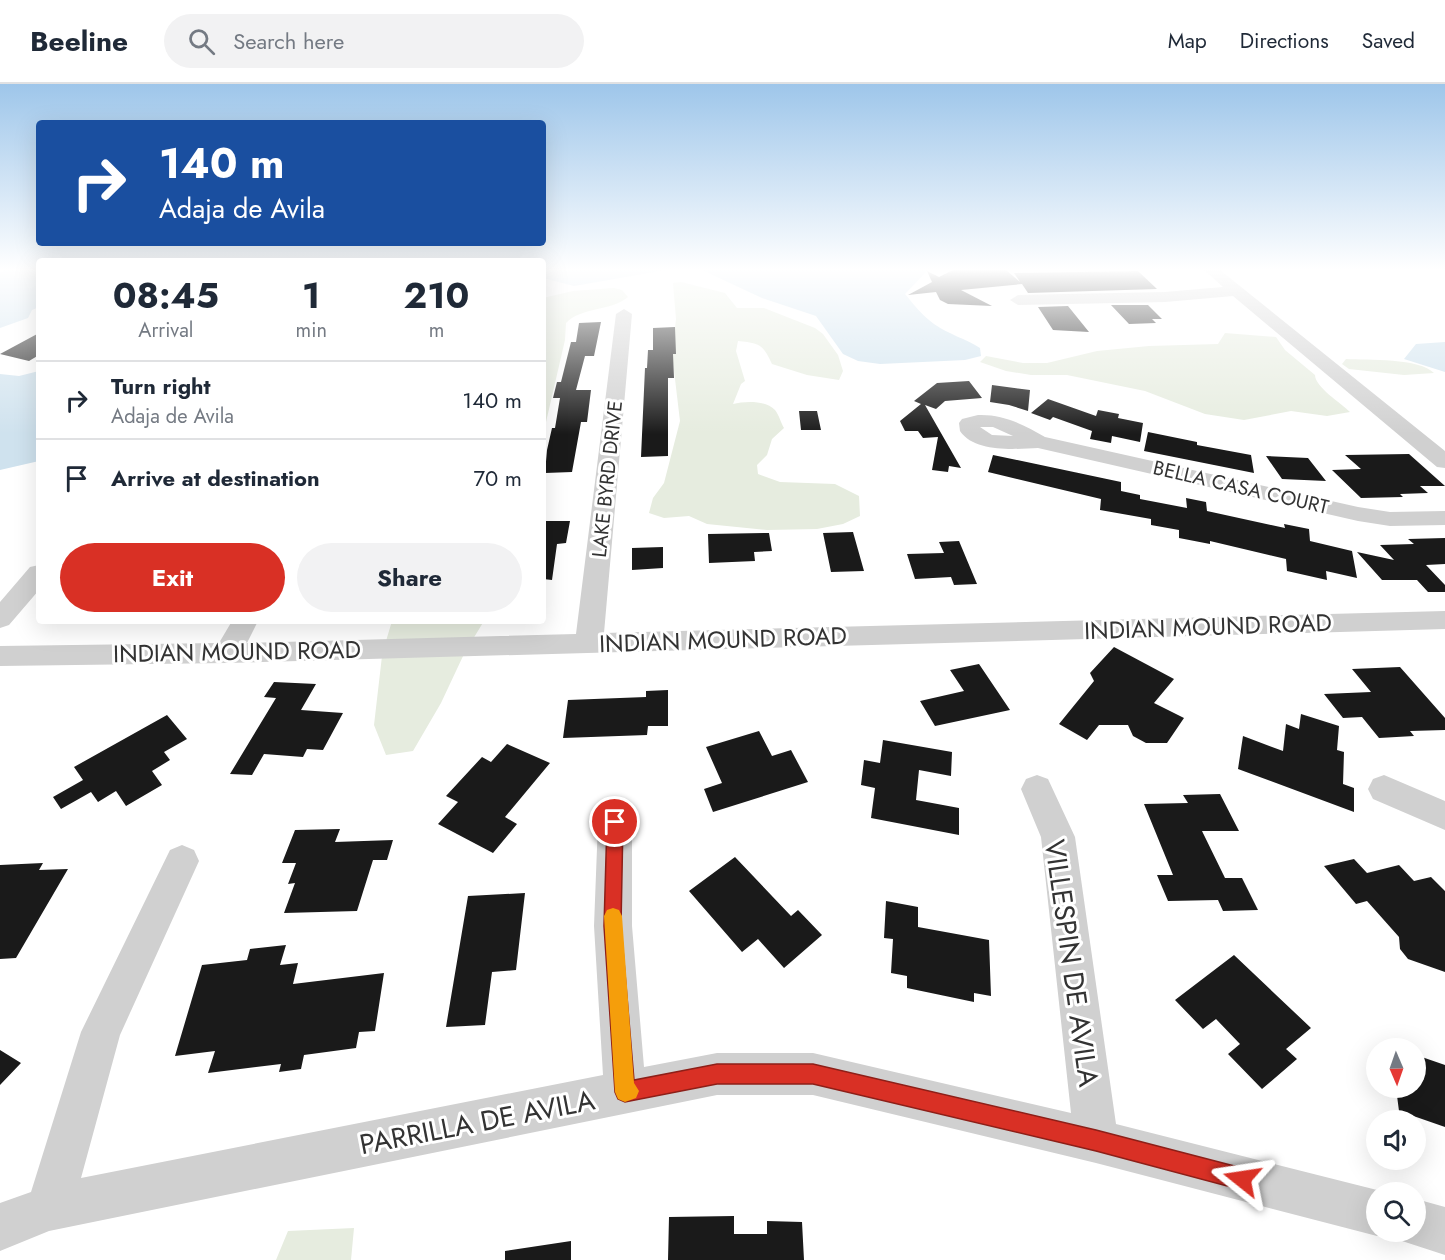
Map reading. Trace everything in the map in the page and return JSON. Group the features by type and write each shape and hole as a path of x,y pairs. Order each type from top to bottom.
{"street":[{"name":"LAKE BYRD DRIVE","path":"589,643 623,325"},
{"path":"1278,325 1445,462"},
{"name":"BELLA CASA COURT","path":"1038,442 1358,514 1390,519 1445,518"},
{"path":"0,619 36,577"},
{"name":"INDIAN MOUND ROAD","path":"0,656 227,653 1445,620"},
{"path":"227,653 243,624"},
{"name":"VILLESPIN DE AVILA","path":"1037,789 1058,837 1096,1141"},
{"path":"1384,789 1445,816"},
{"path":"615,822 612,926 625,1092"},
{"path":"49,1208 101,1032 182,861"},
{"name":"PARRILLA DE AVILA","path":"0,1227 49,1208 717,1074 813,1074 1096,1141 1366,1210"},
{"path":"1426,1226 1445,1231"}],"shaded area":[{"path":"546,325 566,325 565,340 546,422"},
{"path":"675,325 807,325 823,334 838,355 843,371 839,380 807,375 772,364 763,348 738,341 736,351 745,381 741,384 733,404 749,402 766,404 778,414 784,428 772,439 767,455 757,465 758,474 780,482 835,484 859,496 860,516 843,524 817,529 767,530 707,524 689,516 664,518 649,513 653,498 664,483 680,421 672,354"},
{"path":"1225,333 1276,337 1285,350 1315,375 1319,385 1350,412 1327,416 1291,411 1244,420 1205,414 1145,391 1067,375 1031,375 1006,371 980,362 986,356 1023,363 1047,363 1097,351 1149,346 1218,344"},
{"path":"1346,359 1406,362 1427,368 1434,373 1404,375 1349,369 1342,364"},
{"path":"391,624 482,624 473,639 386,641"},
{"path":"464,654 441,703 413,751 386,755 374,725 382,656"},
{"path":"354,1228 351,1260 276,1260 288,1231"}],"water":[{"path":"822,325 935,325 980,348 981,356 965,360 880,364 858,361 843,354"},
{"path":"1445,342 1445,372 1404,359 1416,344"},
{"path":"36,372 36,462 0,470 0,374 19,376"}],"building":[{"path":"579,325 600,325 594,356 585,356 576,390 591,390 587,422 581,422 572,472 546,473 547,450 552,428 555,428 560,398 553,398 557,382 561,382 571,342 576,342"},
{"path":"1050,325 1083,325 1089,332 1053,330"},
{"path":"675,327 674,378 668,378 668,456 641,457 645,368 647,368 648,350 653,350 653,328"},
{"path":"36,335 36,357 29,361 0,354"},
{"path":"969,381 982,398 945,401 936,409 925,405 961,468 949,466 948,472 932,470 938,437 923,438 918,431 905,431 900,421 921,404 914,401 937,383"},
{"path":"992,385 1030,390 1028,411 990,402"},
{"path":"1048,399 1096,416 1098,410 1119,414 1118,418 1143,423 1140,442 1112,436 1111,443 1090,439 1092,431 1053,417 1050,420 1031,413"},
{"path":"799,411 817,411 821,430 801,430"},
{"path":"1148,432 1197,442 1197,445 1251,455 1254,473 1144,451"},
{"path":"1409,454 1445,486 1420,486 1428,493 1400,494 1403,497 1361,498 1332,470 1361,469 1345,455"},
{"path":"993,455 1121,482 1121,491 1140,495 1140,499 1187,508 1186,498 1206,502 1207,511 1285,528 1284,524 1309,529 1310,541 1352,551 1357,578 1326,571 1327,580 1287,571 1286,559 1210,541 1210,544 1179,538 1179,530 1151,525 1151,519 1100,510 1101,499 988,472"},
{"path":"1266,456 1308,458 1326,481 1282,479"},
{"path":"546,521 570,521 566,543 557,544 552,580 546,579"},
{"path":"853,532 864,571 831,572 823,533"},
{"path":"769,533 772,551 754,552 755,561 709,563 708,534"},
{"path":"1445,538 1445,564 1426,565 1445,585 1445,592 1428,592 1417,580 1382,580 1357,552 1394,560 1380,545 1414,544 1408,539"},
{"path":"959,541 977,584 954,585 951,577 915,579 907,554 944,553 939,542"},
{"path":"663,547 663,568 632,570 632,548"},
{"path":"1114,647 1174,679 1154,703 1184,718 1167,743 1146,743 1133,736 1128,725 1099,725 1087,740 1059,724 1094,681 1090,673"},
{"path":"979,664 1010,710 935,726 920,701 964,691 950,670"},
{"path":"1400,667 1445,718 1445,730 1410,731 1414,736 1379,738 1362,717 1343,718 1324,694 1371,692 1352,669"},
{"path":"274,682 316,684 301,710 343,713 323,750 307,749 303,757 264,754 252,775 230,774 276,698 264,697"},
{"path":"668,690 668,726 648,726 647,735 563,738 568,700 646,697 646,691"},
{"path":"1301,714 1339,726 1337,750 1344,752 1343,784 1354,788 1354,812 1238,769 1243,736 1283,751 1286,724 1299,729"},
{"path":"167,715 187,739 164,752 170,760 152,771 162,785 126,806 116,791 98,802 91,792 61,809 53,797 83,780 74,767"},
{"path":"759,731 772,756 791,750 808,782 713,812 704,789 722,783 706,747"},
{"path":"883,740 952,752 951,776 919,770 916,800 959,808 959,835 871,818 875,788 861,785 864,760 880,763"},
{"path":"507,744 550,763 505,817 517,824 493,853 438,824 458,802 446,796 482,757 491,762"},
{"path":"1220,794 1239,831 1202,831 1225,878 1242,878 1258,910 1223,911 1218,900 1168,901 1157,875 1173,875 1144,804 1188,803 1183,795"},
{"path":"340,829 335,842 393,840 387,860 373,860 357,911 284,913 295,883 288,884 296,863 282,863 295,830"},
{"path":"735,857 791,916 798,910 822,935 784,968 758,939 742,952 689,891"},
{"path":"1354,859 1367,873 1399,865 1414,881 1431,877 1445,891 1445,972 1408,959 1400,949 1399,937 1367,901 1356,904 1324,866"},
{"path":"43,863 39,870 68,869 16,958 0,959 0,865"},
{"path":"525,893 516,970 492,972 485,1025 446,1027 468,896"},
{"path":"886,901 918,907 918,927 989,940 991,996 974,993 974,1002 907,988 907,976 891,973 893,939 884,938"},
{"path":"286,945 280,965 298,963 293,984 384,973 375,1031 359,1032 356,1048 304,1055 301,1069 279,1072 281,1064 208,1073 215,1051 175,1056 202,965 247,960 250,949"},
{"path":"1234,955 1311,1028 1286,1049 1297,1059 1262,1089 1228,1054 1240,1044 1216,1019 1203,1029 1175,1000"},
{"path":"0,1050 21,1063 0,1085"},
{"path":"1426,1058 1445,1065 1445,1127 1426,1120 1426,1110 1399,1110 1397,1098 1426,1098"},
{"path":"734,1216 734,1234 767,1234 767,1221 802,1222 804,1260 668,1260 669,1217"},
{"path":"571,1241 571,1260 505,1260 505,1251"}],"slow traffic":[{"path":"613,916 625,1092 629,1091"}],"route":[{"path":"615,822 612,926 625,1092 717,1074 813,1074 1096,1141 1242,1179"}]}
